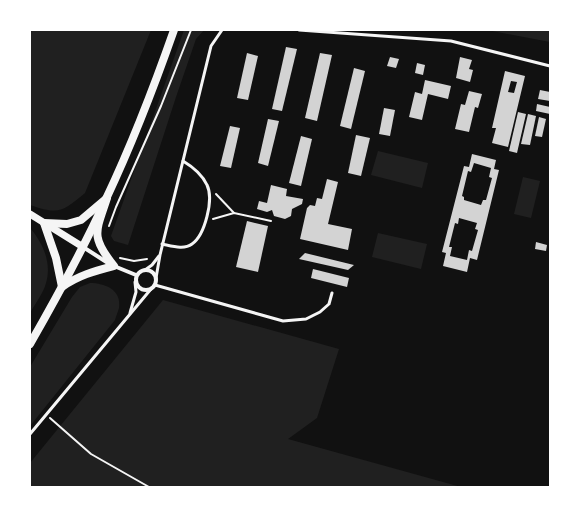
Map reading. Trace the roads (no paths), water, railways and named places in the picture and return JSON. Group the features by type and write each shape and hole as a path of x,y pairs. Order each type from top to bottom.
{"main road":[{"path":"30,344 62,287 107,198 150,97 174,30"},
{"path":"62,287 56,258 44,222 67,224 80,220 107,198"},
{"path":"62,287 77,277 114,266 103,252 96,238 107,198"}],"street":[{"path":"30,214 114,266 136,275"},
{"path":"145,270 153,273 156,278 155,285 151,289 142,290 136,282 136,275 140,271 145,270"}],"lane":[{"path":"156,278 162,244 211,46 222,30"},
{"path":"299,30 451,41 550,66"},
{"path":"162,244 179,248 192,245 199,238 206,222 210,198 208,186 194,168 183,161"},
{"path":"145,270 152,265 160,255"},
{"path":"129,314 136,292 136,282"},
{"path":"155,285 283,321 306,319 320,312 329,304 332,293"},
{"path":"30,434 151,289"}]}
